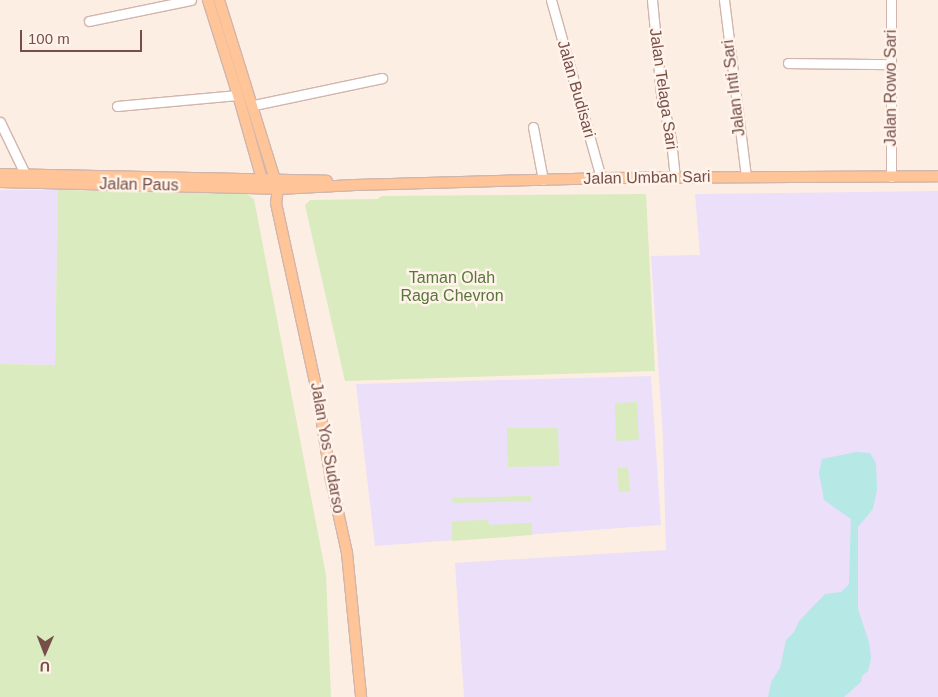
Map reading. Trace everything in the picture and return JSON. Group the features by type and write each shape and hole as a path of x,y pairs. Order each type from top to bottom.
{"main road":[{"name":"Jalan Yos Sudarso","path":"208,0 264,184 276,202"},
{"name":"Jalan Yos Sudarso","path":"219,0 254,105 277,184 276,202 316,391 331,480 347,552 361,697"},
{"name":"Jalan Paus","path":"0,174 264,184"},
{"name":"Jalan Umban Sari","path":"277,184 355,185 746,176 938,176"},
{"name":"Jalan Paus","path":"0,182 277,184"}],"street":[{"path":"89,20 191,0"},
{"name":"Jalan Budisari","path":"551,0 601,178"},
{"name":"Jalan Telaga Sari","path":"652,0 661,94 671,140 675,177"},
{"name":"Jalan Inti Sari","path":"724,0 746,176"},
{"name":"Jalan Rowo Sari","path":"891,0 891,177"},
{"path":"788,63 891,64"},
{"path":"254,105 382,78"},
{"path":"117,106 238,95"},
{"path":"0,122 25,174"},
{"path":"533,127 543,180"}],"shaded area":[{"path":"0,190 58,190 55,365 0,364"},
{"path":"938,191 938,697 464,697 455,563 666,550 663,437 651,256 700,255 695,194"},
{"path":"651,376 661,525 375,546 356,384"}],"green space":[{"path":"58,190 247,194 254,199 326,575 331,697 0,697 0,364 55,365"},
{"name":"Taman Olah Raga Chevron","path":"646,194 655,371 345,381 305,205 310,200 377,199 382,196"},
{"path":"637,402 639,440 616,441 615,403"},
{"path":"507,428 558,428 559,466 508,467"},
{"path":"628,467 630,491 619,492 617,468"},
{"path":"531,496 531,501 495,502 453,503 452,498"},
{"path":"488,520 489,525 532,523 532,535 452,541 452,521"}],"water":[{"path":"856,452 870,453 876,463 877,490 873,509 858,527 858,609 869,642 871,658 868,671 862,676 861,682 844,697 768,697 771,682 780,668 786,640 794,632 799,621 825,594 841,592 849,584 851,519 824,500 819,473 822,459"}]}
